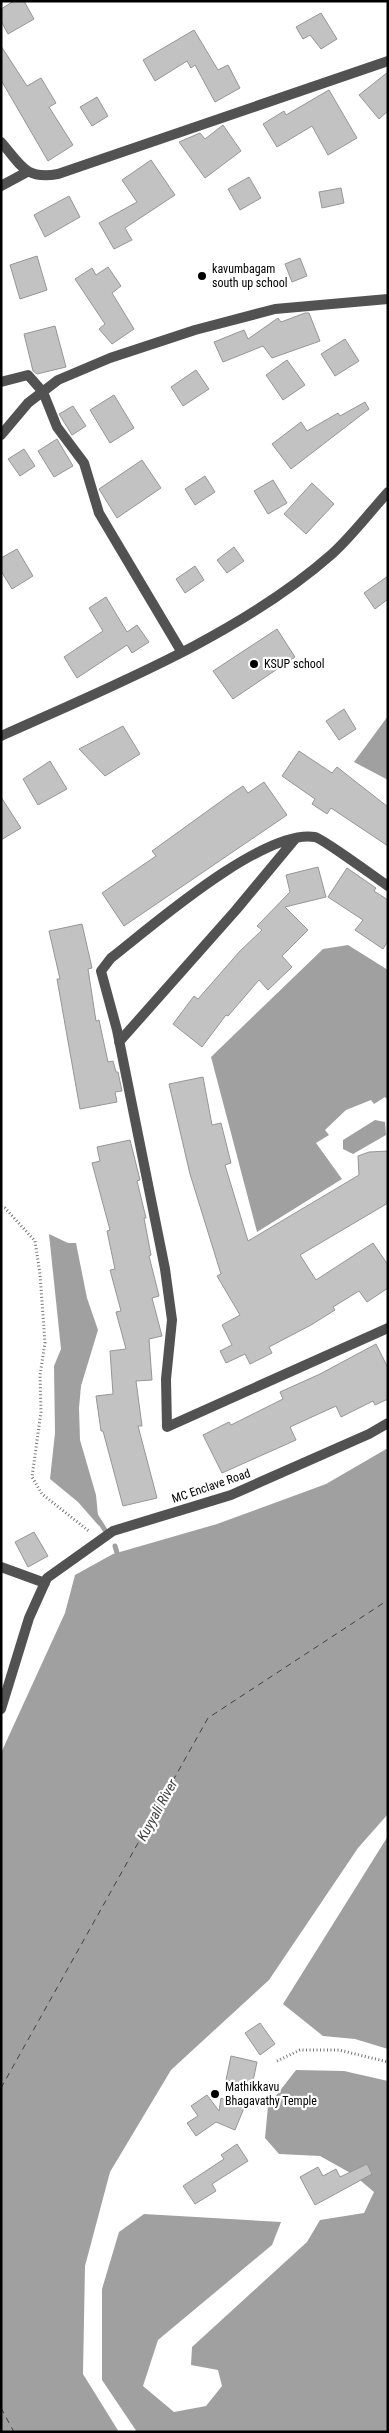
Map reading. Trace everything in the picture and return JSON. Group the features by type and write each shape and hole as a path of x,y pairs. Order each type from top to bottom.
{"street":[{"path":"1,142 27,172 43,177 58,174 388,61"},
{"path":"1,186 27,172"},
{"path":"1,435 28,403 58,380 110,358 195,330 266,311 388,300"},
{"path":"1,382 28,375 43,392 57,427 84,463 99,513 181,651"},
{"path":"1,736 219,633 272,600 333,553 388,492"},
{"path":"119,1042 236,910 296,836"},
{"path":"388,886 317,837 296,836 263,850 200,889 111,958 101,971 119,1042 165,1269 172,1320 166,1379 167,1427 388,1328"},
{"name":"MC Enclave Road","path":"46,1580 113,1532 231,1495 369,1434 388,1423"},
{"path":"1,1568 46,1580 29,1618 1,1709"}],"path":[{"path":"1,1207 5,1208 35,1241 40,1274 45,1343 40,1375 41,1412 32,1477 42,1494 79,1522 100,1541"},
{"path":"278,2061 300,2050 339,2050 388,2062"}],"water":[{"path":"388,716 388,780 354,762"},
{"path":"348,945 388,970 388,1100 385,1097 374,1104 371,1100 346,1110 325,1130 329,1135 316,1143 342,1179 257,1232 211,1057 323,949"},
{"path":"375,1120 385,1122 386,1135 353,1154 343,1149 343,1140"},
{"path":"49,1234 68,1243 76,1243 87,1298 98,1330 81,1386 79,1408 80,1440 96,1495 99,1526 78,1502 50,1479 55,1433 54,1366 61,1349"},
{"name":"Kuyyali River","path":"388,1448 388,1814 358,1848 269,1980 171,2070 110,2172 85,2266 83,2374 119,2432 1,2432 1,1753 65,1613 75,1575 113,1554 217,1524 326,1484"},
{"path":"388,1836 388,2049 355,2039 323,2036 283,2004"},
{"path":"296,2070 344,2071 388,2081 388,2432 137,2432 102,2380 102,2289 119,2232 144,2214 281,2222 272,2245 158,2340 143,2386 174,2412 206,2406 222,2386 218,2370 191,2365 192,2347 307,2242 320,2220 364,2213 374,2192 354,2175 320,2156 279,2154 265,2138 268,2106"}],"building":[{"path":"14,1 24,1 34,19 8,34 1,21 1,9"},
{"path":"321,13 337,39 321,49 310,35 303,39 296,27"},
{"path":"194,30 218,70 228,65 240,88 215,102 195,65 191,68 187,61 155,81 143,60"},
{"path":"1,46 27,86 41,78 56,103 49,107 73,145 48,161 1,80"},
{"path":"388,72 388,111 379,119 359,95"},
{"path":"329,90 357,138 328,155 312,126 277,147 263,124 284,111 286,115"},
{"path":"97,97 108,116 92,126 80,107"},
{"path":"223,125 241,151 205,178 179,142 200,133 205,139"},
{"path":"151,160 175,195 125,228 132,240 114,249 99,223 137,202 122,180"},
{"path":"249,177 261,198 240,210 228,189"},
{"path":"341,188 344,203 322,208 319,192"},
{"path":"69,196 80,217 45,237 34,215"},
{"path":"37,256 47,290 20,299 10,265"},
{"path":"300,258 307,276 292,282 285,264"},
{"path":"108,267 121,286 112,293 134,329 112,344 99,329 105,324 75,279 92,268 96,275"},
{"path":"309,313 320,341 272,358 263,346 223,362 214,342 244,330 248,339 278,318 281,322"},
{"path":"55,326 66,367 37,374 33,371 24,334"},
{"path":"345,339 359,361 335,376 321,354"},
{"path":"287,360 305,385 283,400 266,375"},
{"path":"196,370 209,389 183,406 171,387"},
{"path":"114,395 134,428 110,443 90,410"},
{"path":"365,402 369,409 291,469 272,444 301,422 307,431 338,413 340,416"},
{"path":"73,406 86,426 72,435 59,414"},
{"path":"57,439 73,466 54,477 38,451"},
{"path":"24,449 35,466 20,476 8,459"},
{"path":"142,460 161,488 117,518 99,489"},
{"path":"205,476 215,492 195,505 185,489"},
{"path":"273,480 287,503 268,514 254,491"},
{"path":"312,483 334,504 306,534 284,514"},
{"path":"234,547 244,561 227,573 217,560"},
{"path":"17,549 33,576 12,589 1,571 1,558"},
{"path":"195,566 204,580 185,593 176,579"},
{"path":"388,576 388,599 375,609 364,593"},
{"path":"106,597 127,632 137,625 149,642 132,653 127,645 77,678 64,657 103,631 89,608"},
{"name":"KSUP school","path":"277,629 295,657 233,699 213,671"},
{"path":"344,709 356,729 339,740 326,721"},
{"path":"123,726 140,754 105,776 79,749"},
{"path":"299,751 332,773 337,767 388,807 388,846 331,808 327,814 312,804 315,799 282,776"},
{"path":"50,761 67,789 38,805 23,779"},
{"path":"264,782 287,815 124,926 102,893 156,856 152,851 231,794 243,786 248,793"},
{"path":"1,797 21,828 1,840"},
{"path":"318,867 326,897 285,907 308,930 282,956 292,967 268,990 259,980 228,1016 226,1015 202,1047 173,1024 194,996 198,999 240,951 262,930 257,926 290,892 286,875"},
{"path":"347,868 376,888 374,891 388,900 388,941 383,949 355,930 363,920 328,897"},
{"path":"82,924 92,968 88,969 96,1021 99,1020 108,1062 113,1061 116,1072 118,1072 122,1091 115,1092 117,1102 80,1109 57,979 60,979 49,931"},
{"path":"203,1077 212,1125 221,1123 231,1163 225,1165 248,1241 359,1175 358,1156 369,1152 388,1151 388,1203 300,1255 316,1280 373,1243 388,1265 388,1288 367,1302 359,1291 333,1307 335,1310 311,1325 269,1347 272,1353 250,1364 245,1354 226,1363 220,1351 232,1345 222,1325 240,1315 217,1276 221,1274 190,1174 169,1084"},
{"path":"130,1140 140,1180 137,1181 146,1218 144,1218 151,1255 149,1256 159,1296 152,1298 162,1336 149,1339 152,1380 136,1381 142,1426 138,1426 157,1498 123,1506 103,1431 101,1431 96,1396 113,1394 110,1351 126,1349 116,1312 121,1311 110,1270 115,1269 107,1231 110,1230 92,1163 100,1161 97,1147"},
{"path":"376,1344 388,1368 388,1399 375,1405 373,1401 341,1417 336,1406 290,1427 296,1440 222,1473 203,1435 229,1422 231,1425 283,1399 280,1392 320,1374"},
{"path":"34,1532 48,1556 28,1567 15,1542"},
{"path":"260,2023 275,2044 260,2055 245,2033"},
{"path":"231,2056 257,2062 252,2086 226,2080"},
{"path":"207,2095 219,2111 221,2098 244,2108 235,2130 216,2122 196,2136 187,2123 198,2116 191,2106"},
{"path":"237,2144 248,2161 212,2184 216,2191 195,2204 183,2186 224,2159 221,2155"},
{"path":"367,2164 372,2174 315,2205 300,2177 318,2167 323,2176 336,2169 340,2177"}],"waterway":[{"path":"94,1513 105,1530"},
{"path":"115,1546 117,1553"}],"ferry route":[{"path":"1,2088 208,1718 388,1600"},
{"path":"1,2408 14,2432"}],"place":[{"name":"kavumbagam south up school","path":"202,276"},
{"name":"KSUP school","path":"254,664"},
{"name":"Mathikkavu Bhagavathy Temple","path":"215,2094"}]}
